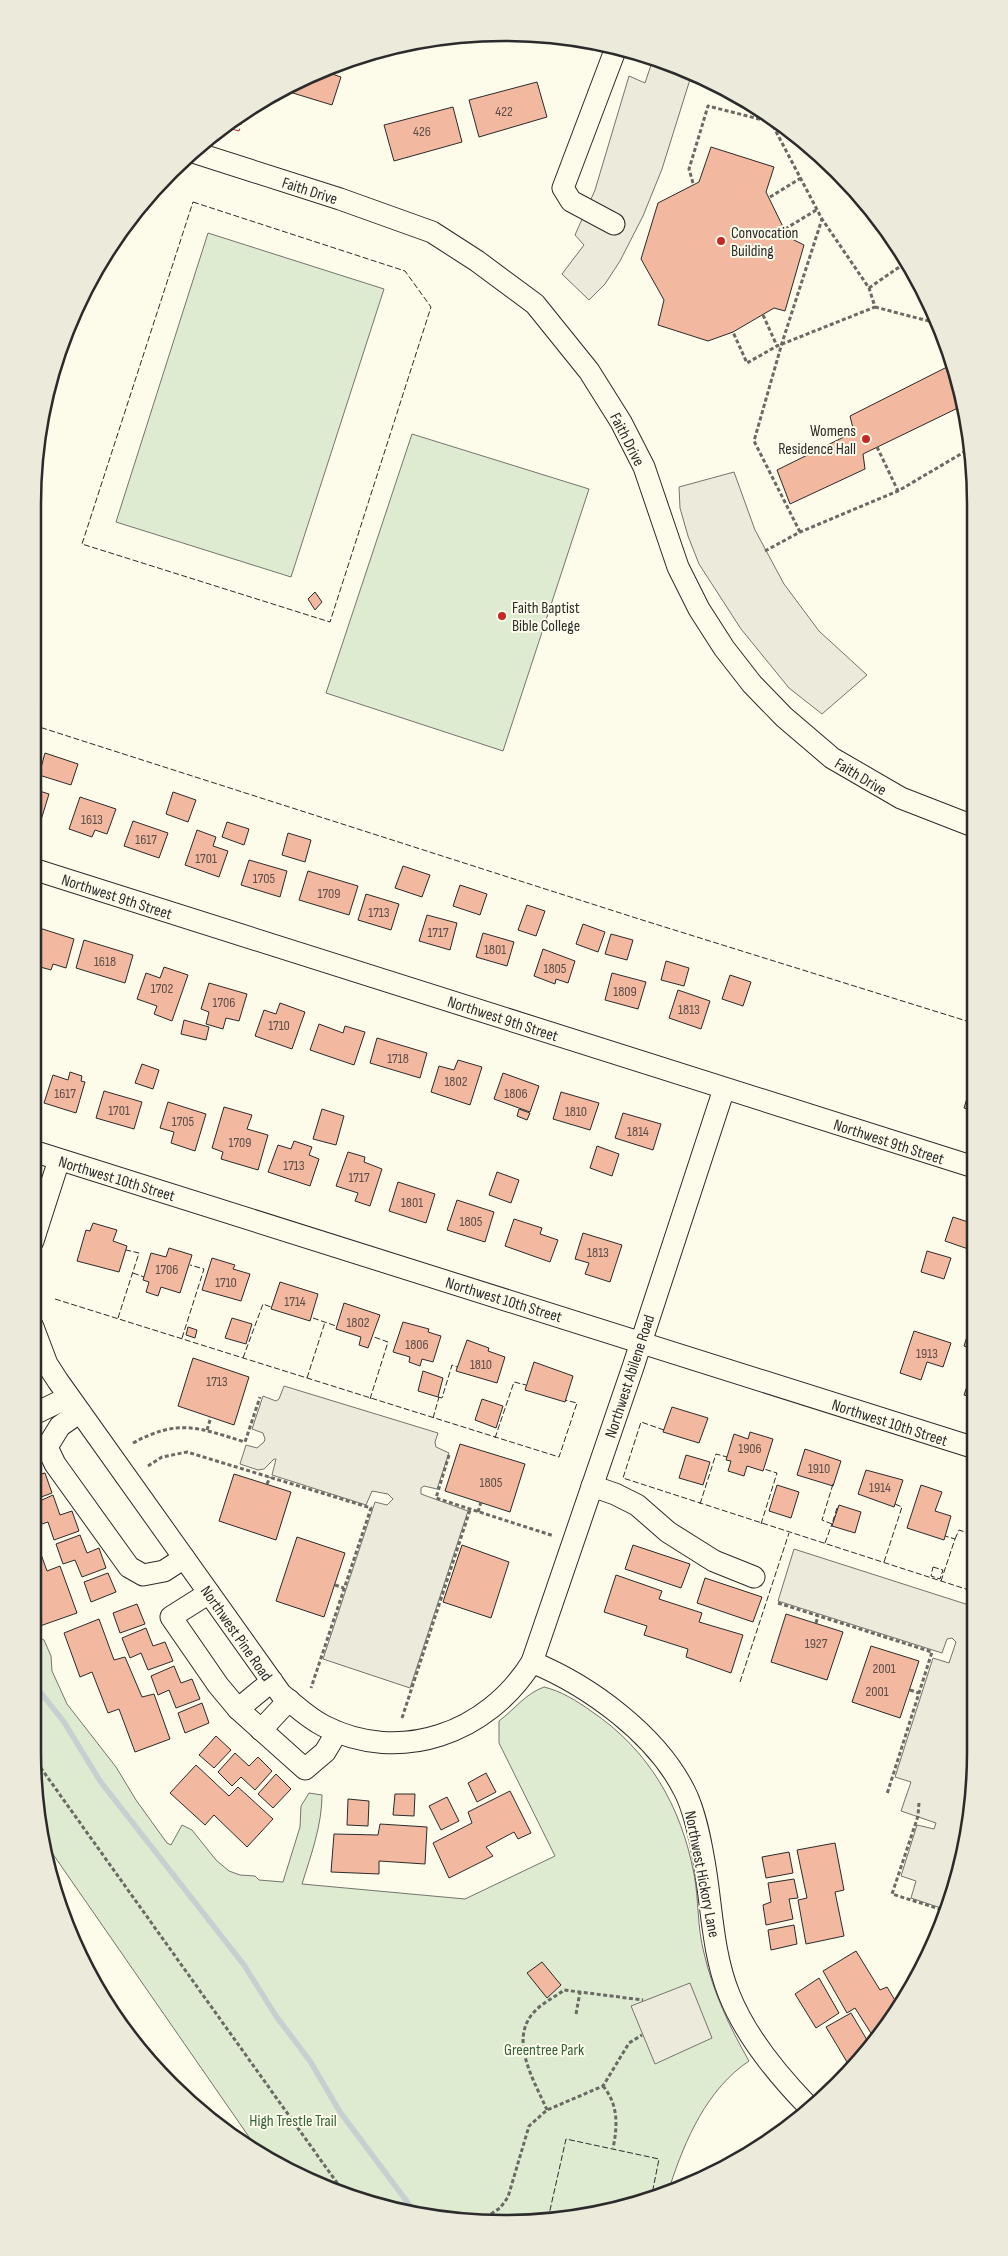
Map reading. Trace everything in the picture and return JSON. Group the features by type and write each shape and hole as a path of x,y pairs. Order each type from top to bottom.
{"street":[{"path":"613,55 562,188 571,201 614,224"},
{"name":"Faith Drive","path":"201,154 340,199 432,232 477,260 535,304 589,371 621,422 644,467 678,567 699,610 724,648 752,684 784,717 832,758 901,798 967,824"},
{"name":"Northwest 9th Street","path":"41,872 967,1165"},
{"name":"Northwest Abilene Road","path":"532,1662 641,1342 724,1088"},
{"name":"Northwest 10th Street","path":"41,1155 967,1446"},
{"path":"41,1214 59,1160"},
{"name":"Northwest Pine Road","path":"41,1349 47,1364 75,1405 272,1682 281,1694 316,1721 337,1732 369,1741 395,1742 426,1739 451,1732 468,1724 494,1707 523,1677 532,1662"},
{"path":"41,1411 75,1405"},
{"path":"75,1405 48,1447 55,1464 129,1566 143,1575 164,1571 184,1558"},
{"path":"592,1486 615,1494 637,1505 668,1532 714,1561 754,1576"},
{"path":"209,1592 170,1617 218,1685 238,1709 305,1769 325,1752 337,1732"},
{"name":"Northwest Hickory Lane","path":"532,1662 556,1672 605,1704 643,1735 674,1772 686,1793 696,1827 704,1861 719,1960 729,1995 751,2035 791,2088 805,2103"},
{"path":"238,1709 272,1682"},
{"path":"261,1730 289,1700"}],"path":[{"path":"694,183 689,168 708,106 760,118"},
{"path":"775,129 822,219 869,288 876,307"},
{"path":"770,196 801,178"},
{"path":"785,229 818,210"},
{"path":"800,532 754,441 782,343 822,219"},
{"path":"869,288 900,266"},
{"path":"733,332 747,363 782,343 876,307 929,321"},
{"path":"763,314 777,346"},
{"path":"877,447 898,491"},
{"path":"765,551 800,532 898,491 964,453"},
{"path":"778,488 781,484"},
{"path":"133,1443 168,1429 189,1427 207,1430 245,1442 260,1397"},
{"path":"207,1430 211,1417"},
{"path":"148,1466 162,1457 187,1452 371,1508 311,1688"},
{"path":"449,1455 436,1498 574,1542"},
{"path":"267,1484 270,1477"},
{"path":"478,1512 481,1502"},
{"path":"402,1718 470,1510"},
{"path":"335,1585 344,1588"},
{"path":"778,1603 932,1652 887,1794"},
{"path":"816,1624 818,1616"},
{"path":"910,1690 919,1693"},
{"path":"42,1769 338,2184"},
{"path":"919,1803 918,1816 892,1894 939,1909"},
{"path":"547,2110 524,2054 522,2042 527,2023 535,2011 564,1990 643,2000"},
{"path":"576,2014 580,1992"},
{"path":"490,2215 500,2208 508,2197 529,2126 547,2110 603,2086 629,2043 642,2035"},
{"path":"603,2086 615,2106 613,2148"}],"green space":[{"path":"208,233 384,289 291,577 116,522"},
{"path":"412,434 589,489 503,751 326,693"},
{"name":"Greentree Park","path":"41,1638 44,1640 51,1656 52,1671 67,1704 116,1767 136,1800 167,1843 171,1845 182,1825 192,1830 216,1860 229,1871 240,1875 255,1876 259,1880 283,1882 300,1827 301,1806 309,1793 322,1795 322,1806 315,1840 302,1884 465,1899 555,1856 499,1743 499,1721 526,1698 544,1687 574,1700 612,1726 646,1762 671,1803 681,1825 694,1874 700,1933 712,1981 722,2008 749,2061 721,2086 699,2117 683,2151 671,2184 624,2199 564,2211 504,2215 444,2211 384,2199 327,2180 299,2167 251,2139 53,1854 42,1782"}],"shaded area":[{"path":"651,65 690,80 662,169 643,216 620,261 605,284 589,300 562,274 584,245 575,235 595,190 629,76 645,83"},
{"path":"734,472 755,530 784,584 819,631 867,675 822,714 789,688 741,629 699,564 688,536 680,508 679,487"},
{"path":"284,1386 438,1433 435,1442 436,1447 449,1453 437,1489 424,1486 421,1488 421,1494 468,1511 410,1688 323,1659 375,1502 387,1505 393,1499 388,1494 372,1491 366,1505 272,1475 276,1459 264,1469 258,1470 240,1464 246,1445 257,1448 264,1442 263,1433 252,1429 263,1396 276,1401 279,1399"},
{"path":"794,1549 967,1604 966,1782 958,1842 940,1908 911,1898 916,1881 901,1876 917,1825 934,1829 936,1823 901,1811 911,1782 895,1777 933,1658 949,1663 956,1642 952,1638 947,1639 942,1653 778,1601"},
{"path":"690,1983 712,2038 655,2064 631,2006"}],"building":[{"path":"332,74 341,77 332,105 292,93"},
{"path":"537,82 547,117 479,137 469,100"},
{"path":"453,107 462,142 394,161 384,125"},
{"name":"Convocation Building","path":"711,147 774,167 766,192 788,237 804,245 785,311 774,308 733,332 708,341 658,325 664,300 641,259 658,203 699,182"},
{"name":"Womens Residence Hall","path":"946,368 957,409 863,454 865,469 790,504 777,470 854,432 850,416"},
{"path":"315,592 322,602 315,610 308,599"},
{"path":"45,753 78,764 71,785 41,776"},
{"path":"41,792 49,794 41,820"},
{"path":"173,792 196,800 188,822 166,814"},
{"path":"80,797 116,809 107,834 95,830 92,837 69,829"},
{"path":"133,821 168,833 159,858 124,846"},
{"path":"227,822 249,829 244,845 222,837"},
{"path":"197,830 216,837 213,846 228,851 219,877 185,865"},
{"path":"288,833 311,840 305,862 282,855"},
{"path":"249,860 287,871 280,897 241,885"},
{"path":"403,866 430,875 422,897 395,888"},
{"path":"308,871 358,886 349,915 299,900"},
{"path":"460,885 487,894 480,915 453,906"},
{"path":"366,894 399,904 391,930 358,920"},
{"path":"527,905 545,911 536,936 518,930"},
{"path":"427,915 457,923 450,950 419,941"},
{"path":"583,924 605,932 598,952 576,944"},
{"path":"41,929 74,939 66,968 53,964 51,970 41,967"},
{"path":"483,933 514,942 507,966 476,957"},
{"path":"611,934 633,940 627,960 605,954"},
{"path":"84,940 133,955 125,983 76,968"},
{"path":"543,949 575,961 568,983 556,979 555,984 534,976"},
{"path":"666,961 689,968 684,986 661,980"},
{"path":"164,967 188,975 172,1021 154,1014 157,1006 137,999 146,973 160,978"},
{"path":"612,973 646,982 638,1009 605,1000"},
{"path":"730,975 751,982 743,1006 722,999"},
{"path":"209,983 247,994 239,1021 226,1018 223,1029 206,1024 209,1012 201,1009"},
{"path":"678,990 710,1001 701,1029 669,1018"},
{"path":"280,1003 305,1012 292,1049 255,1036 264,1010 276,1014"},
{"path":"184,1020 209,1027 206,1040 181,1034"},
{"path":"319,1024 343,1033 345,1026 365,1032 354,1065 310,1050"},
{"path":"377,1038 427,1053 420,1078 370,1063"},
{"path":"458,1060 482,1067 470,1105 431,1092 439,1066 454,1070"},
{"path":"142,1064 159,1070 153,1089 135,1083"},
{"path":"70,1072 82,1076 81,1081 85,1082 76,1113 44,1103 53,1075 68,1080"},
{"path":"503,1073 539,1086 530,1112 494,1099"},
{"path":"104,1091 142,1102 134,1129 96,1118"},
{"path":"561,1092 599,1103 590,1130 553,1119"},
{"path":"967,1098 967,1109 964,1108"},
{"path":"168,1102 206,1114 195,1151 171,1143 174,1132 160,1128"},
{"path":"224,1107 252,1115 247,1129 268,1135 258,1170 221,1159 223,1152 212,1148"},
{"path":"322,1109 344,1116 336,1145 313,1139"},
{"path":"519,1109 530,1113 527,1120 517,1116"},
{"path":"623,1113 661,1124 653,1150 615,1138"},
{"path":"294,1141 312,1147 309,1155 319,1159 310,1186 268,1172 278,1145 291,1149"},
{"path":"597,1146 619,1154 612,1176 590,1168"},
{"path":"348,1152 365,1157 364,1162 382,1169 370,1206 355,1201 358,1193 336,1186"},
{"path":"497,1172 519,1180 511,1203 489,1195"},
{"path":"398,1182 435,1194 426,1223 389,1211"},
{"path":"457,1200 494,1212 485,1242 447,1230"},
{"path":"953,1217 967,1222 967,1249 945,1241"},
{"path":"514,1219 542,1228 540,1234 558,1240 550,1262 505,1246"},
{"path":"93,1223 117,1230 113,1241 127,1246 119,1272 77,1261 86,1230 90,1231"},
{"path":"583,1233 622,1245 610,1282 585,1274 589,1263 575,1259"},
{"path":"169,1248 192,1255 180,1293 161,1287 158,1296 146,1292 149,1282 143,1280 151,1253 166,1257"},
{"path":"927,1251 951,1258 944,1279 921,1272"},
{"path":"212,1258 235,1265 233,1269 250,1274 241,1301 202,1290"},
{"path":"280,1282 318,1294 310,1321 271,1309"},
{"path":"344,1303 380,1315 368,1348 359,1345 361,1337 336,1329"},
{"path":"232,1318 252,1324 246,1344 225,1338"},
{"path":"403,1322 429,1329 428,1332 441,1336 433,1362 422,1359 420,1366 409,1362 410,1357 393,1352"},
{"path":"188,1327 197,1330 195,1338 186,1335"},
{"path":"914,1331 951,1343 943,1367 927,1362 921,1380 900,1373"},
{"path":"967,1337 967,1347 964,1346"},
{"path":"467,1340 489,1348 488,1351 505,1357 497,1383 456,1371"},
{"path":"193,1358 249,1377 234,1425 178,1406"},
{"path":"534,1362 573,1376 565,1402 525,1390"},
{"path":"423,1371 443,1378 438,1397 418,1391"},
{"path":"482,1399 503,1406 496,1428 475,1420"},
{"path":"672,1407 708,1418 699,1443 663,1432"},
{"path":"750,1432 773,1439 763,1471 747,1466 744,1476 728,1471 731,1461 726,1460 734,1434 748,1439"},
{"path":"460,1444 525,1464 510,1512 445,1491"},
{"path":"805,1449 841,1461 833,1486 797,1475"},
{"path":"686,1455 710,1462 703,1485 679,1478"},
{"path":"866,1470 903,1480 894,1507 858,1494"},
{"path":"45,1473 52,1493 41,1497 41,1474"},
{"path":"234,1474 291,1492 276,1540 219,1521"},
{"path":"777,1485 799,1492 791,1518 769,1511"},
{"path":"921,1485 942,1492 935,1511 951,1516 944,1540 907,1528"},
{"path":"53,1495 60,1515 72,1511 79,1531 54,1540 48,1522 41,1524 41,1500"},
{"path":"839,1505 861,1512 855,1533 832,1526"},
{"path":"80,1535 87,1553 99,1548 106,1568 82,1577 75,1560 63,1564 56,1544"},
{"path":"297,1537 345,1553 324,1617 276,1601"},
{"path":"462,1545 509,1562 491,1618 443,1602"},
{"path":"633,1545 690,1564 681,1588 625,1569"},
{"path":"41,1554 47,1571 60,1566 77,1613 41,1626"},
{"path":"108,1573 116,1592 91,1602 84,1582"},
{"path":"616,1575 662,1591 659,1599 702,1613 699,1622 743,1635 731,1673 686,1657 688,1649 644,1635 647,1626 604,1612"},
{"path":"705,1578 762,1597 753,1622 697,1603"},
{"path":"137,1604 145,1624 120,1633 113,1613"},
{"path":"786,1614 843,1632 827,1680 771,1662"},
{"path":"99,1619 114,1660 125,1657 142,1697 154,1694 170,1739 135,1752 119,1709 108,1713 92,1672 80,1677 64,1633"},
{"path":"146,1628 153,1646 165,1642 173,1661 148,1670 141,1653 130,1658 122,1638"},
{"path":"871,1646 919,1661 900,1718 852,1702"},
{"path":"174,1666 181,1683 192,1679 200,1699 176,1708 169,1690 158,1695 151,1676"},
{"path":"202,1703 209,1723 185,1733 178,1713"},
{"path":"216,1736 231,1750 214,1768 199,1755"},
{"path":"235,1753 249,1766 258,1757 272,1771 255,1790 241,1777 232,1786 218,1772"},
{"path":"196,1765 229,1796 238,1787 273,1819 247,1847 214,1815 205,1825 170,1793"},
{"path":"486,1773 496,1792 477,1802 468,1783"},
{"path":"276,1774 291,1789 273,1808 258,1794"},
{"path":"510,1791 531,1833 518,1839 514,1832 486,1847 493,1856 449,1878 433,1843 472,1823 468,1812"},
{"path":"395,1794 415,1794 414,1816 393,1815"},
{"path":"447,1797 459,1821 441,1830 429,1806"},
{"path":"348,1799 369,1801 368,1826 347,1825"},
{"path":"380,1824 427,1827 425,1864 379,1861 379,1874 331,1872 334,1834 378,1835"},
{"path":"835,1843 844,1890 835,1892 844,1936 806,1944 798,1900 807,1898 797,1850"},
{"path":"789,1852 793,1873 766,1878 762,1857"},
{"path":"794,1879 798,1898 789,1899 793,1919 766,1925 763,1905 771,1902 768,1883"},
{"path":"794,1925 797,1944 771,1950 768,1930"},
{"path":"856,1951 880,1990 887,1987 895,2000 871,2034 855,2008 847,2013 823,1971"},
{"path":"542,1962 561,1985 547,1998 527,1973"},
{"path":"819,1978 839,2013 816,2028 795,1994"},
{"path":"851,2013 867,2039 847,2062 826,2027"}],"waterway":[{"path":"41,1693 64,1722 100,1781 244,1965 276,2016 310,2061 340,2112 409,2205"}],"fence":[{"path":"193,202 405,271 431,307 330,622 82,544 193,202"},
{"path":"41,728 639,919 967,1021"},
{"path":"118,1318 139,1253 126,1250"},
{"path":"182,1338 204,1269 190,1265"},
{"path":"133,1273 144,1277"},
{"path":"55,1299 559,1457 577,1403 565,1400"},
{"path":"243,1358 263,1304 271,1307"},
{"path":"313,1318 336,1326"},
{"path":"307,1378 325,1322"},
{"path":"370,1399 388,1342 374,1337"},
{"path":"438,1397 442,1398 452,1365 457,1367"},
{"path":"495,1438 514,1382 526,1385"},
{"path":"433,1418 439,1397"},
{"path":"664,1430 641,1422 623,1478 967,1589"},
{"path":"700,1504 716,1454 727,1457"},
{"path":"761,1524 777,1473 764,1469"},
{"path":"833,1484 822,1520 832,1524 838,1508"},
{"path":"884,1562 902,1507 895,1504"},
{"path":"825,1543 832,1524"},
{"path":"955,1539 959,1530 967,1533"},
{"path":"740,1682 789,1533"},
{"path":"941,1581 955,1539 945,1536"},
{"path":"933,1567 943,1570 940,1579 931,1576 933,1567"},
{"path":"549,2212 566,2139 659,2159 653,2190"}],"power":[{"path":"233,129 239,131 242,123"}],"place":[{"name":"Convocation Building","path":"721,241"},
{"name":"Womens Residence Hall","path":"866,439"},
{"name":"Faith Baptist Bible College","path":"502,616"}],"park label":[{"name":"High Trestle Trail","path":"293,2120"}]}
